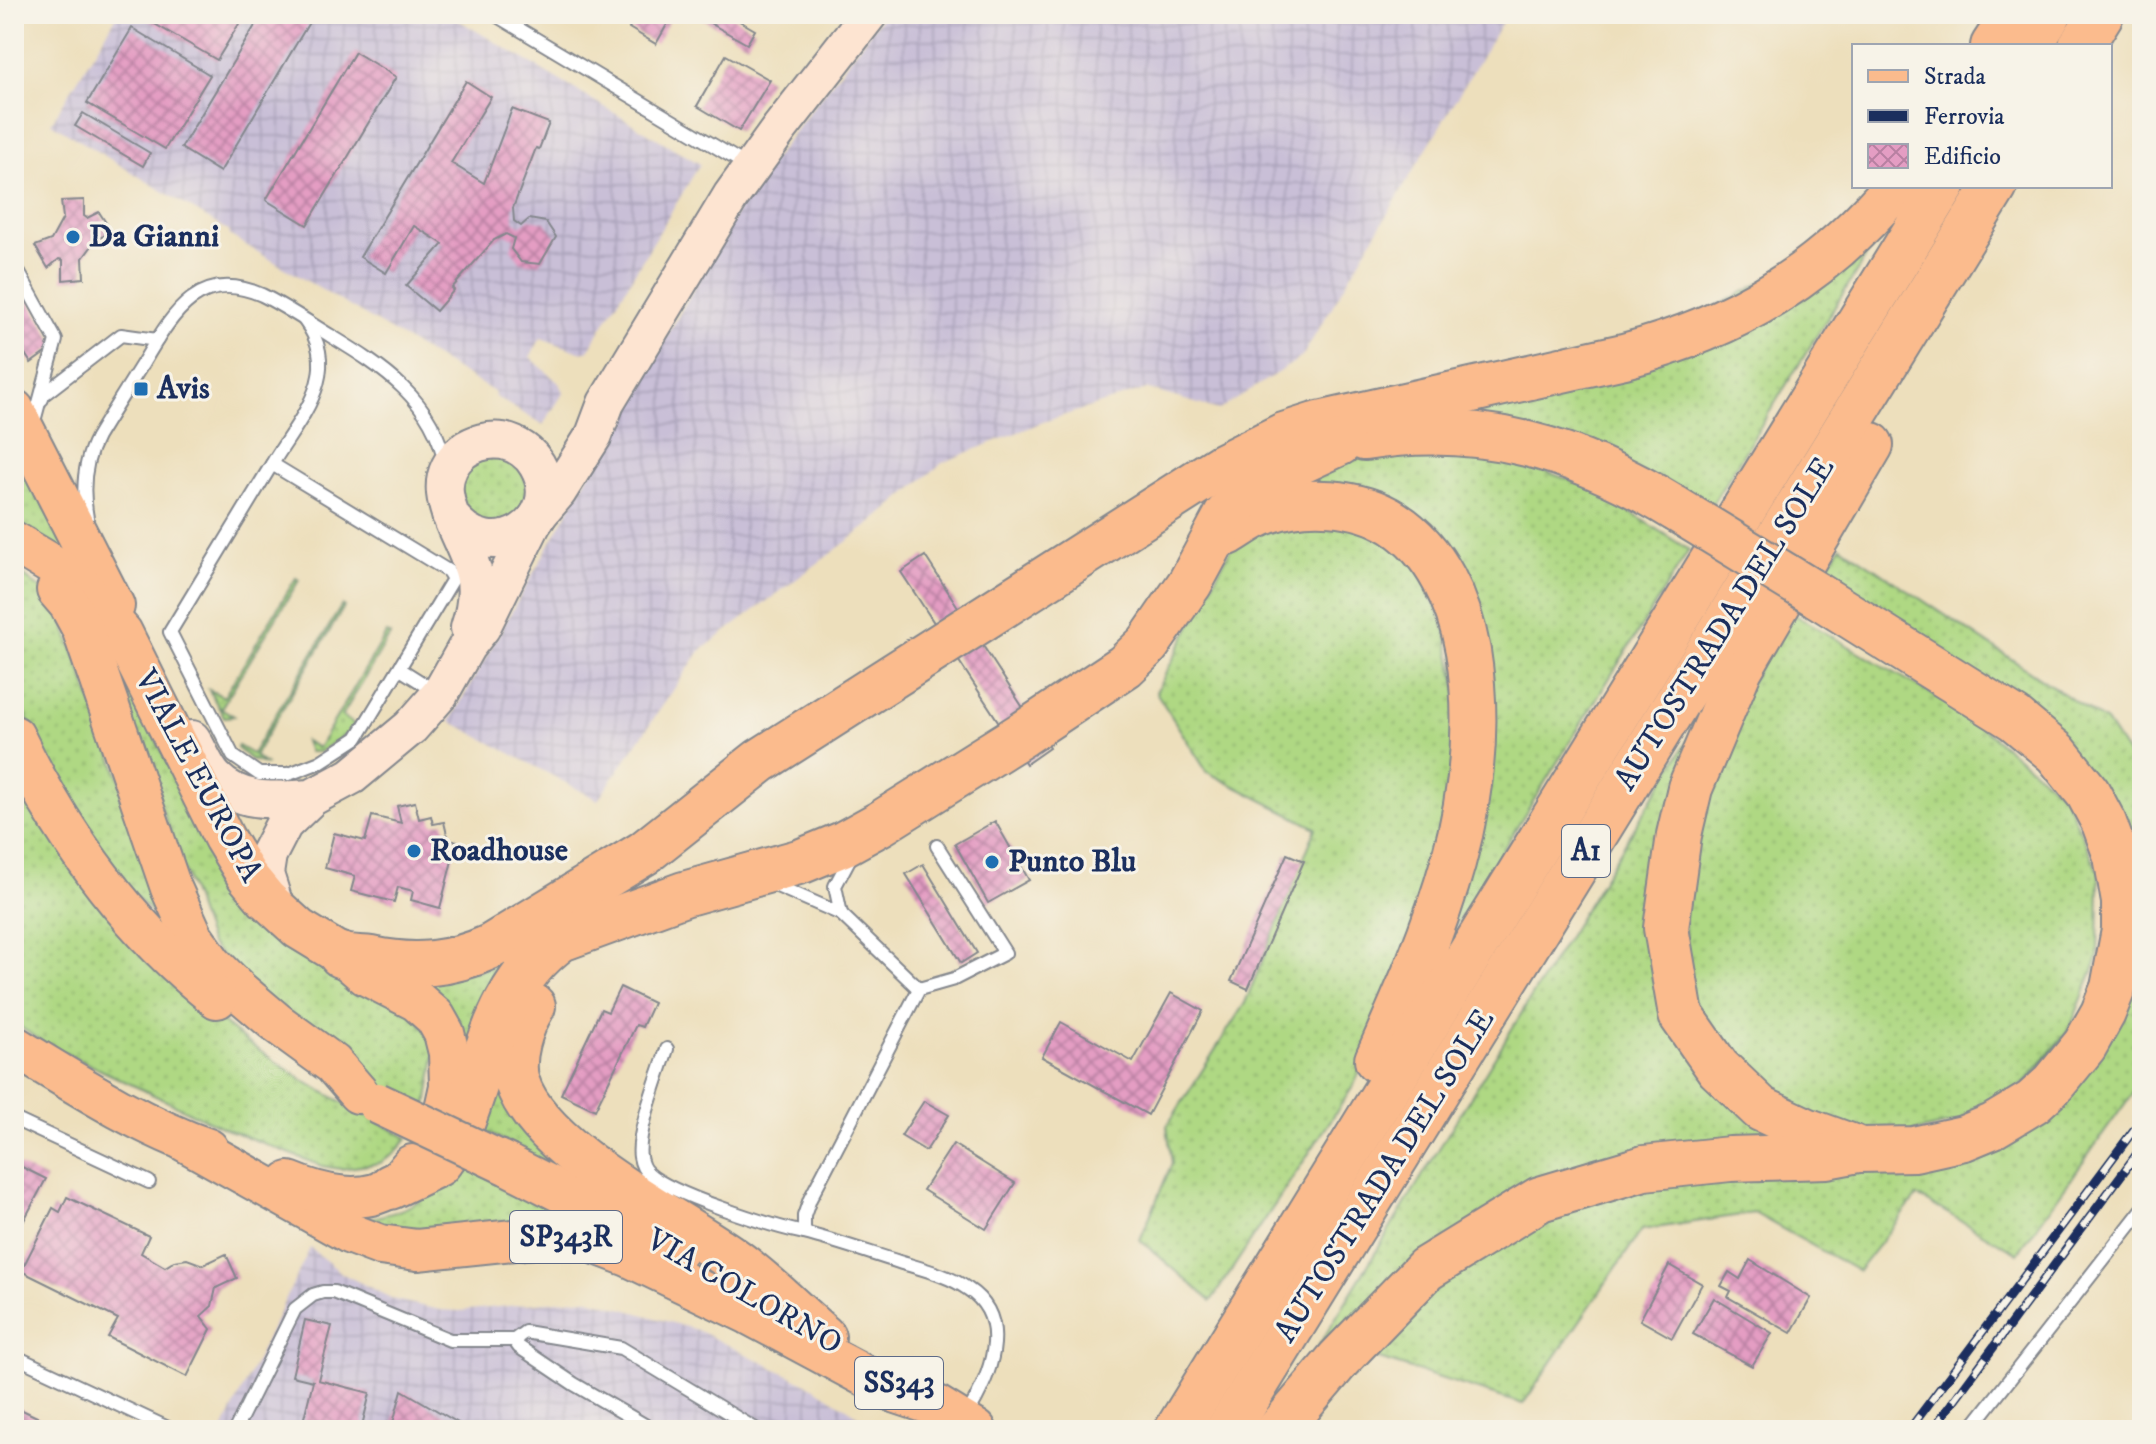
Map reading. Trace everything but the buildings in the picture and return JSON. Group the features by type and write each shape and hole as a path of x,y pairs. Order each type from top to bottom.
{"highway":[{"path":"1994,44 2014,14"},
{"path":"2031,44 2049,14"},
{"path":"2082,44 2101,14"},
{"path":"341,955 403,965 426,965 464,958 504,940 644,853 760,761 1205,476 1277,438 1315,425 1624,356 1717,326 1782,290 1820,262 1856,230 1894,188"},
{"name":"AUTOSTRADA DEL SOLE","path":"1177,1430 1942,188"},
{"name":"AUTOSTRADA DEL SOLE","path":"1228,1430 1994,188"},
{"path":"1859,1150 1761,1109 1718,1068 1681,1015 1666,928 1679,835 1690,788 1734,682 1890,413 1934,329 1943,272"},
{"path":"1240,458 1381,435 1468,433 1515,440 1586,462 1633,484 2001,709 2056,753 2079,779 2104,823 2116,856 2124,902 2121,955 2108,1001 2085,1045 2043,1093 2007,1119 1964,1138 1914,1149 1730,1159 1644,1168 1540,1199 1426,1269 1339,1359 1279,1430"},
{"path":"390,1187 438,1164 445,1134 508,997 536,959 561,939 665,900 802,861 863,834 1048,718 1125,666 1160,629 1210,549 1226,516 1253,488 1280,471 1340,443"},
{"path":"1210,549 1250,519 1276,508 1318,504 1349,506 1375,513 1413,538 1431,559 1448,588 1465,637 1475,735 1464,819 1422,958 1363,1091 1355,1139"},
{"path":"665,900 586,951 541,992 527,1015 519,1042 517,1081 528,1104 560,1140 653,1208 733,1259 823,1337"}],"main road":[{"path":"22,425 125,636"},
{"name":"VIALE EUROPA","path":"14,542 81,586 125,636 232,851 247,876 276,909 299,929 366,975 430,1011 447,1042 450,1064 445,1134"},
{"path":"14,558 60,593 82,628 174,897 202,950 239,991 333,1064 368,1098"},
{"path":"14,736 48,801 74,841 120,902 162,950 273,1041 368,1098"},
{"name":"SP343R","path":"14,1046 112,1104 351,1234 380,1245 430,1249 556,1236 603,1245 749,1314 897,1393 958,1419"},
{"name":"VIA COLORNO","path":"368,1098 508,1165 709,1268 958,1419"},
{"name":"SP343R","path":"185,1141 324,1194 355,1196 390,1187"}],"street":[{"path":"450,515 467,533 491,541 515,536 558,492 594,435 606,403 709,231 750,168 869,14"},
{"path":"465,649 475,607 475,581 444,496 445,479 454,461 473,445 497,441 541,453 563,447 606,403"},
{"path":"276,909 265,874 268,855 284,824 311,798 352,776 411,727 440,694 465,649 482,627 544,498 544,482 533,459 521,448"},
{"path":"125,636 214,777 230,789 253,799 311,798"}],"lane":[{"path":"494,14 750,168"},
{"path":"14,264 56,340 22,425"},
{"path":"91,530 84,493 90,451 181,306 203,292 220,287 233,286 254,291 296,314 372,361 410,393 424,410 437,436 444,459 445,479"},
{"path":"272,464 451,573 451,584 357,738 311,767 283,775 259,774 240,763 226,747 170,632 315,393 321,375 316,340 306,322 296,314"},
{"path":"22,425 43,395 121,335 157,340"},
{"path":"106,561 126,601 125,636"},
{"path":"400,669 440,694"},
{"path":"841,914 835,886 863,834"},
{"path":"804,1233 804,1216 810,1199 919,989 954,979 1005,953 937,846"},
{"path":"751,876 841,914 919,989"},
{"path":"667,1049 639,1145 644,1168 657,1180 769,1224 943,1276 967,1288 984,1303 993,1324 993,1357 984,1386 958,1419"},
{"path":"14,1119 149,1182"},
{"path":"1970,1430 2142,1210"},
{"path":"235,1430 295,1309 313,1295 323,1292 334,1292 450,1340 514,1340 525,1332 621,1348 757,1430"},
{"path":"514,1340 519,1347 574,1384 653,1430"},
{"path":"14,1356 172,1430"}],"shaded area":[{"path":"118,14 448,14 700,164 588,351 580,352 541,338 530,357 560,384 564,392 543,425 494,396 496,393 229,235 230,232 51,123"},
{"path":"884,14 1507,14 1302,357 1219,410 1147,389 1043,422 942,463 873,522 700,651 598,800 450,721 747,194"},
{"path":"310,1248 343,1274 395,1300 440,1310 460,1311 586,1298 697,1330 817,1389 881,1430 223,1430"}],"green space":[{"path":"1893,213 1703,519 1617,468 1369,424 1572,383"},
{"path":"14,435 68,551 14,528"},
{"path":"1396,450 1490,452 1592,488 1689,550 1419,985 1462,875 1453,581 1287,488 1329,460"},
{"path":"494,457 517,467 527,490 517,513 494,523 471,513 461,490 471,467"},
{"path":"1313,515 1367,525 1416,562 1445,627 1460,706 1454,805 1425,912 1354,1085 1211,1301 1140,1240 1172,1163 1167,1126 1245,1003 1316,828 1207,772 1156,692 1234,542"},
{"path":"1841,546 2106,722 2142,777 2142,1080 2018,1253 1917,1196 1858,1271 1754,1213 1642,1230 1523,1404 1360,1353 1436,1273 1529,1215 1642,1178 1978,1145 2128,957 2089,779 1816,584"},
{"path":"14,568 55,600 177,936 132,893 55,781 14,690"},
{"path":"296,578 299,580 221,708 234,716 224,717 209,690 224,697"},
{"path":"342,605 344,607 254,756 267,765 250,759 238,746 252,754"},
{"path":"1790,612 1962,712 2063,794 2099,872 2098,958 2070,1028 2025,1082 1967,1120 1894,1136 1816,1123 1741,1081 1686,994 1684,860 1725,729"},
{"path":"95,620 204,834 406,1006 437,1044 427,1105 383,1089 292,1023 210,944"},
{"path":"387,633 390,635 342,716 355,725 352,730 319,752 309,752 305,741 318,748"},
{"path":"1702,717 1656,981 1793,1141 1583,1168 1276,1416"},
{"path":"14,771 202,1006 247,1042 309,1084 408,1138 394,1154 380,1163 341,1169 322,1166 219,1126 46,1044 14,1023"},
{"path":"501,965 505,967 467,1057 420,983"},
{"path":"508,1054 644,1212 514,1150 516,1146 475,1127"},
{"path":"461,1162 624,1239 418,1237 363,1219 393,1213 418,1202 440,1185"}],"railway":[{"path":"1909,1430 2142,1119"},
{"path":"1932,1430 2142,1147"}],"place":[{"name":"Da Gianni","path":"73,237"},
{"name":"Avis","path":"141,389"},
{"name":"Roadhouse","path":"414,851"},
{"name":"Punto Blu","path":"992,862"}]}
